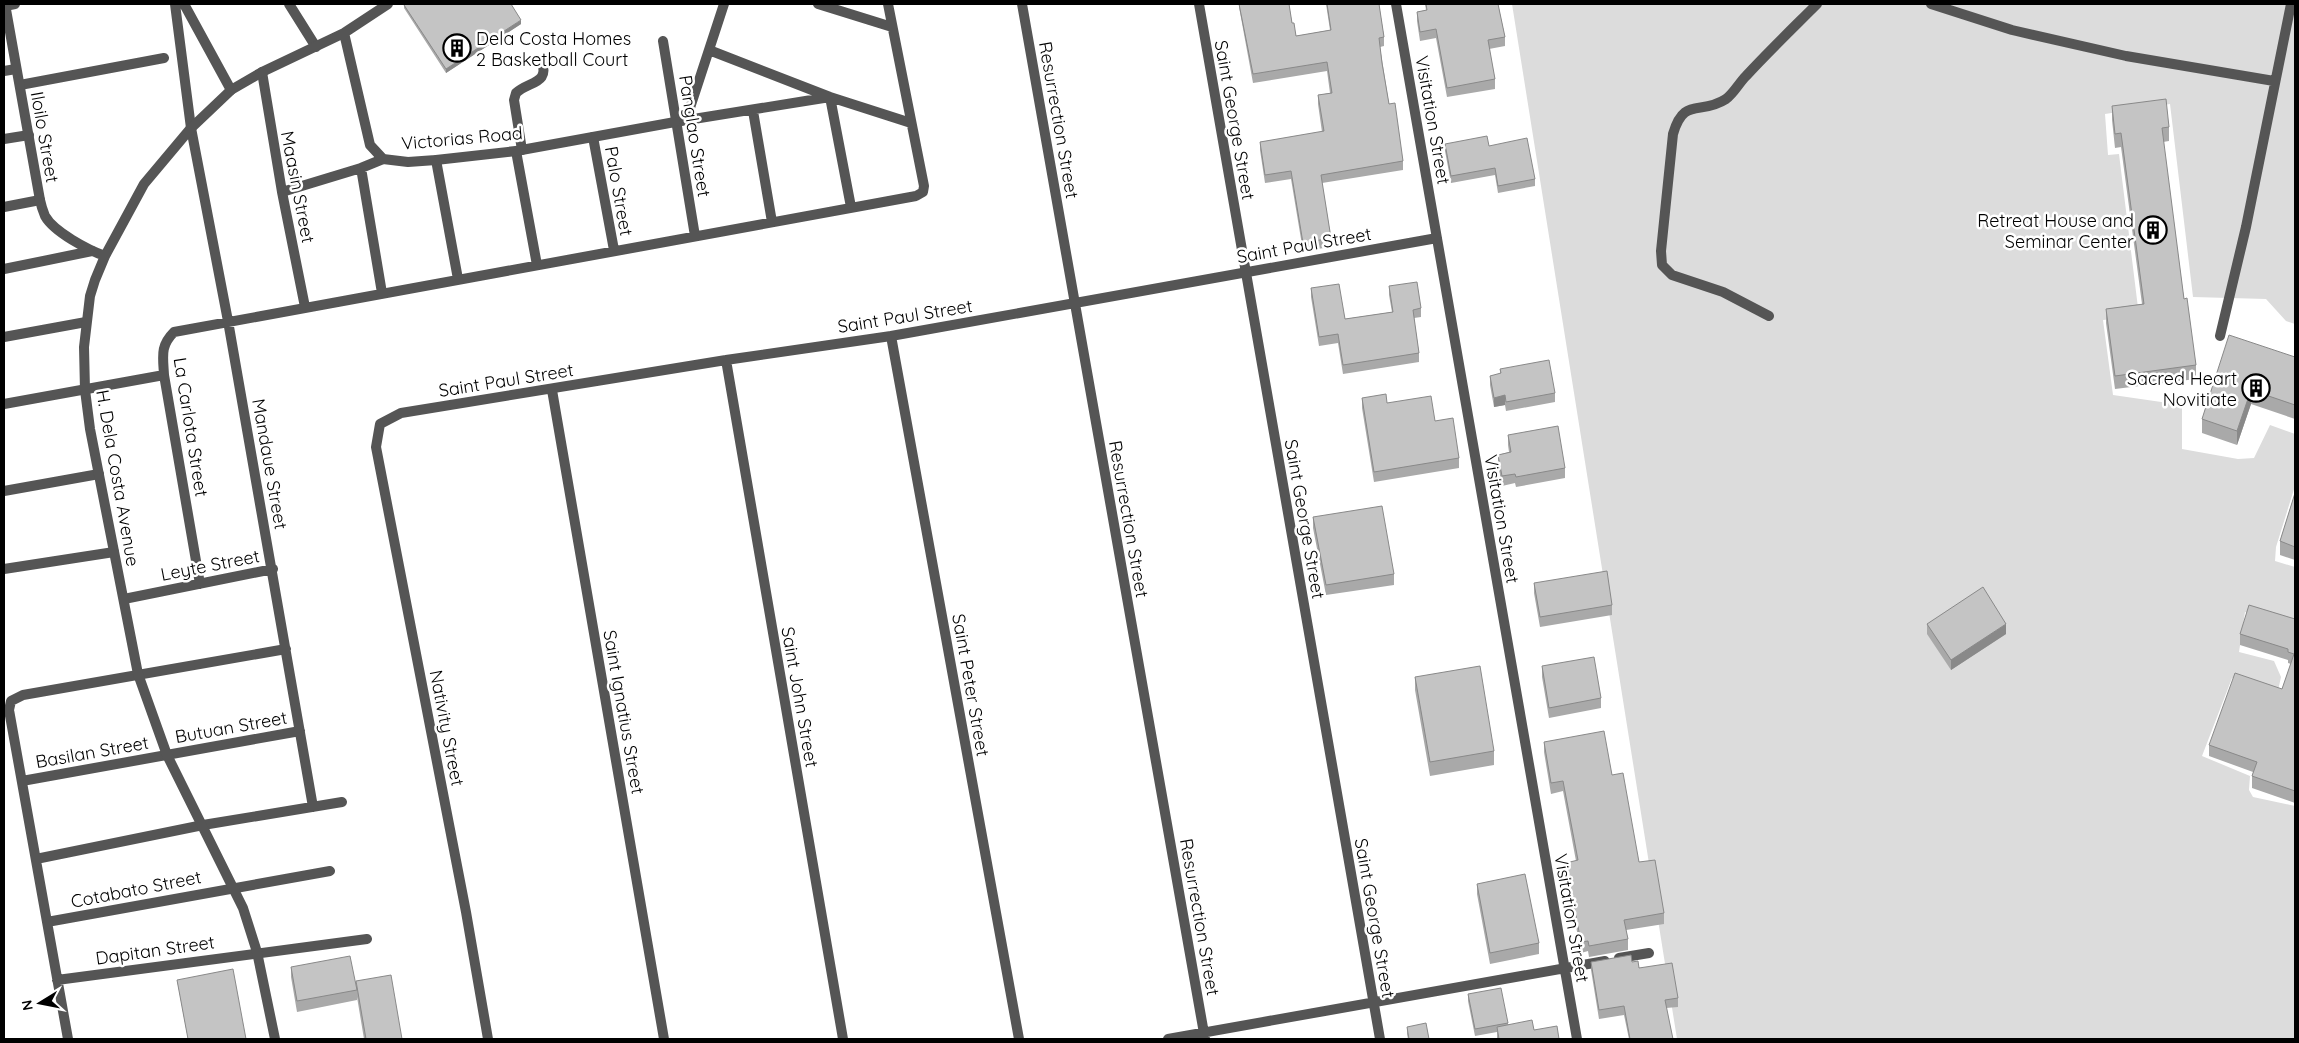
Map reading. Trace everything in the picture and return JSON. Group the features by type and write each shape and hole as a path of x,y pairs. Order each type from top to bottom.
{"street":[{"name":"Iloilo Street","path":"8,4 16,69 40,200 46,217 58,230 92,251 105,256"},
{"name":"Mandaue Street","path":"175,4 191,128 273,569 313,807"},
{"path":"184,4 231,90"},
{"path":"290,4 316,47"},
{"name":"H. Dela Costa Avenue","path":"275,1039 251,930 167,755 138,674 99,474 85,390 86,322 94,280 105,256 144,184 191,128 231,90 262,72 344,33 387,4"},
{"path":"686,120 724,4"},
{"path":"818,4 892,27"},
{"path":"709,50 830,97 912,123 888,4"},
{"name":"Resurrection Street","path":"1022,4 1204,1036"},
{"name":"Saint George Street","path":"1199,4 1380,1039"},
{"name":"Visitation Street","path":"1396,4 1577,1039"},
{"path":"1769,316 1723,292 1672,275 1662,265 1661,250 1673,134 1678,118 1689,109 1713,106 1728,98 1745,77 1817,4"},
{"path":"1931,4 2012,30 2098,49 2274,81"},
{"path":"2220,336 2246,227 2291,4"},
{"name":"Victorias Road","path":"344,33 370,145 383,158 408,162 519,150 686,120 753,111 830,97"},
{"name":"Panglao Street","path":"663,40 695,236"},
{"path":"20,85 164,58"},
{"path":"537,265 519,150 514,100 516,93 538,81 544,75 541,60"},
{"path":"4,71 16,69"},
{"name":"Maasin Street","path":"262,72 282,192 305,307"},
{"path":"830,97 851,207"},
{"path":"753,111 772,222"},
{"name":"La Carlota Street","path":"200,584 164,375 163,353 165,341 174,332 916,196 923,192 924,186 912,123"},
{"path":"4,139 29,135"},
{"name":"Palo Street","path":"593,137 614,250"},
{"path":"282,192 362,168 383,158"},
{"path":"436,160 458,279"},
{"path":"362,168 382,294"},
{"path":"4,207 40,200"},
{"name":"Saint Paul Street","path":"380,424 401,413 552,390 726,360 891,336 1437,238"},
{"path":"4,269 92,251"},
{"path":"4,337 86,322"},
{"name":"Saint Peter Street","path":"891,336 1018,1039"},
{"name":"Saint John Street","path":"726,360 843,1039"},
{"path":"4,404 164,375"},
{"name":"Saint Ignatius Street","path":"552,390 664,1039"},
{"name":"Nativity Street","path":"380,424 376,447 466,912 488,1039"},
{"path":"4,491 99,474"},
{"path":"4,568 114,552"},
{"name":"Leyte Street","path":"124,599 273,569"},
{"path":"68,1039 9,710 11,701 23,695 286,649"},
{"name":"Butuan Street","path":"167,755 300,731"},
{"name":"Basilan Street","path":"22,781 167,755"},
{"path":"36,859 202,825 342,802"},
{"name":"Cotabato Street","path":"47,922 232,887 330,871"},
{"name":"Dapitan Street","path":"57,980 366,939"},
{"path":"1168,1039 1204,1036 1374,1002 1649,953"}],"shaded area":[{"path":"1512,4 2295,4 2295,324 2286,321 2266,299 2193,297 2170,104 2105,114 2108,155 2119,154 2139,316 2103,320 2113,395 2182,405 2182,449 2238,459 2254,458 2270,425 2295,434 2295,486 2276,547 2275,561 2295,567 2295,627 2245,612 2239,652 2274,661 2281,677 2277,695 2232,678 2202,756 2250,776 2249,790 2253,797 2295,806 2295,1039 1677,1039"}],"building":[{"name":"Dela Costa Homes 2 Basketball Court","path":"511,4 521,20 446,69 404,5"},
{"path":"1239,4 1289,4 1296,36 1331,30 1327,4 1379,4 1384,37 1379,38 1382,63 1389,104 1395,103 1403,161 1321,175 1331,238 1303,243 1291,171 1265,175 1260,142 1324,131 1318,95 1332,93 1327,62 1253,74"},
{"path":"1426,4 1498,4 1505,37 1488,40 1495,79 1447,88 1436,29 1420,32 1417,12 1427,10"},
{"name":"Retreat House and Seminar Center","path":"2166,99 2169,127 2162,128 2184,299 2187,298 2196,365 2115,376 2106,309 2144,304 2121,133 2115,134 2112,106"},
{"path":"1487,136 1489,146 1527,138 1535,179 1498,186 1495,168 1451,176 1445,144"},
{"path":"1417,282 1421,308 1413,310 1419,353 1343,365 1338,334 1319,337 1311,288 1339,284 1345,319 1393,312 1389,286"},
{"name":"Sacred Heart Novitiate","path":"2229,335 2295,357 2295,405 2251,390 2237,431 2202,419"},
{"path":"1549,360 1555,393 1506,402 1505,395 1494,398 1490,376 1501,373 1500,369"},
{"path":"1386,394 1387,403 1431,396 1435,421 1453,418 1459,458 1374,472 1362,398"},
{"path":"1558,426 1565,468 1516,477 1515,474 1502,476 1498,455 1511,452 1508,435"},
{"path":"2295,493 2295,547 2280,541"},
{"path":"1382,506 1394,574 1326,585 1313,517"},
{"path":"1607,571 1612,605 1540,617 1534,583"},
{"path":"1983,587 2006,624 1951,660 1927,624"},
{"path":"2249,605 2295,619 2295,791 2252,776 2257,762 2209,745 2235,673 2282,689 2294,654 2288,652 2288,649 2240,634"},
{"path":"1594,657 1601,698 1549,708 1542,666"},
{"path":"1480,666 1494,751 1430,762 1415,677"},
{"path":"1604,731 1612,775 1623,773 1639,862 1655,860 1664,913 1624,920 1628,939 1589,946 1588,941 1581,942 1566,863 1578,860 1563,781 1551,783 1544,742"},
{"path":"1525,874 1539,943 1490,953 1477,884"},
{"path":"1631,955 1632,962 1638,961 1639,968 1672,963 1678,998 1665,1000 1673,1039 1630,1039 1624,1006 1599,1010 1591,962"},
{"path":"350,956 357,990 297,1001 291,967"},
{"path":"233,969 246,1039 188,1039 177,980"},
{"path":"391,975 402,1039 366,1039 356,981"},
{"path":"1501,988 1508,1023 1475,1029 1468,994"},
{"path":"1532,1020 1534,1030 1557,1026 1559,1039 1499,1039 1497,1027"},
{"path":"1426,1023 1429,1039 1409,1039 1407,1027"}],"place":[{"name":"Dela Costa Homes 2 Basketball Court","path":"457,48"},
{"name":"Retreat House and Seminar Center","path":"2153,230"},
{"name":"Sacred Heart Novitiate","path":"2256,388"}]}
